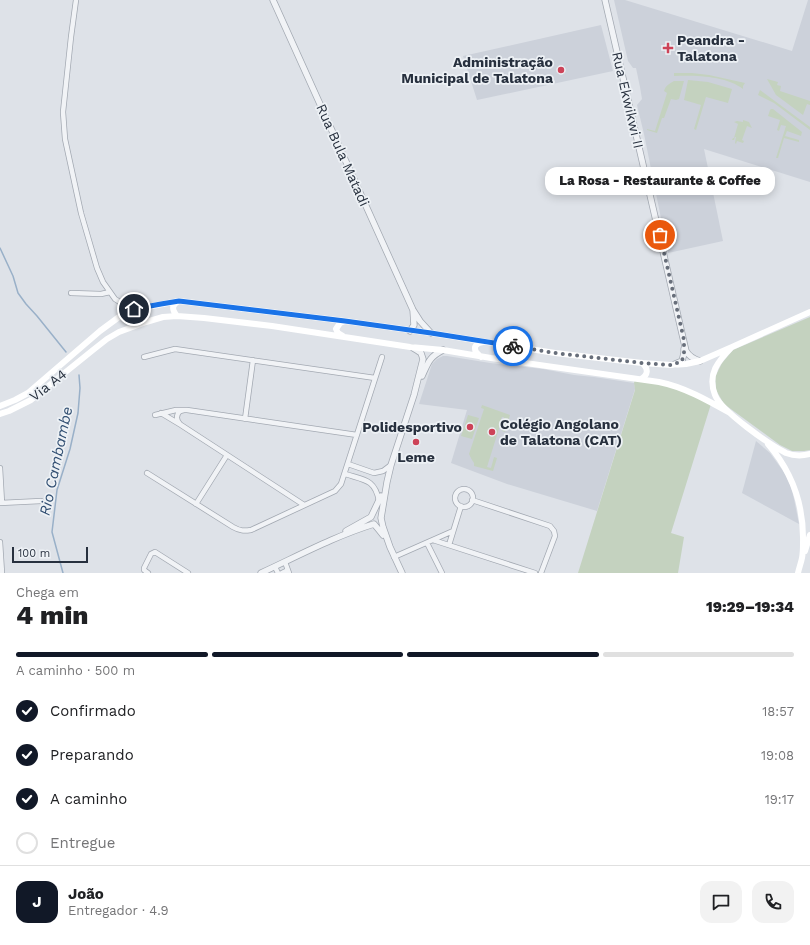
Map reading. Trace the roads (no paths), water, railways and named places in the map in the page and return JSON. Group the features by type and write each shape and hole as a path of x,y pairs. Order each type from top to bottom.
{"main road":[{"path":"177,316 172,310 172,307 179,301"},
{"path":"0,406 28,393 88,341 123,314 134,309 179,301 345,321 555,353 672,365 700,361 809,312"},
{"name":"Via A4","path":"0,414 14,409 31,400 107,339 119,332 157,319 177,316 272,326 666,383 686,390 730,413"},
{"path":"343,336 338,333 336,329 340,323 345,321"},
{"path":"480,357 475,348 479,343 485,342"},
{"path":"732,347 724,354 716,366 713,375 715,395 718,401 730,413 786,453 800,456 810,454"},
{"path":"641,379 645,377 647,372 647,368 642,363"},
{"path":"763,438 786,468 797,495 803,532 802,558"},
{"path":"798,573 810,535"}],"street":[{"path":"76,0 63,112 65,139 81,213 96,268 115,299 134,309"},
{"name":"Rua Bula Matadi","path":"273,0 413,310 431,333"},
{"name":"Rua Ekwikwi II","path":"605,0 686,350 691,357 700,361"},
{"path":"71,294 101,294 110,292"},
{"name":"Rua Bula Matadi","path":"410,331 414,325 413,310"},
{"name":"Rua Ekwikwi II","path":"672,365 682,361 684,353 684,340"},
{"path":"390,547 371,521 371,517 386,482 416,390 423,359 421,353 410,347"},
{"path":"144,357 176,349 375,378"},
{"path":"416,390 430,359 435,354 443,350"},
{"path":"147,473 238,530 244,531 251,530 335,491 339,488 345,474 356,435 382,357"},
{"path":"245,419 253,360"},
{"path":"155,415 176,410 187,410 356,435"},
{"path":"181,425 177,421 178,414 180,411 187,410"},
{"path":"161,414 181,425 304,505"},
{"path":"196,504 227,455"},
{"path":"348,464 374,473 383,471 391,465"},
{"path":"0,468 1,503 41,501"},
{"path":"371,482 374,473"},
{"path":"345,474 371,482 376,490 379,501"},
{"path":"261,573 329,542 378,523 380,521 386,482"},
{"path":"459,490 468,490 471,493 472,500 468,506 464,507 458,505 455,500 455,496 459,490"},
{"path":"472,500 550,526 554,531 555,536 542,573"},
{"path":"449,546 461,506"},
{"path":"329,542 374,515 378,515 394,557 402,573"},
{"path":"394,557 453,531"},
{"path":"433,540 536,573"},
{"path":"0,542 1,573"},
{"path":"427,543 442,573"},
{"path":"148,573 144,570 144,568 151,554 155,552 188,573"},
{"path":"282,573 289,572 285,562"},
{"path":"275,567 278,573"}],"waterway":[{"name":"Rio Cambambe","path":"0,248 13,276 18,293 66,352"},
{"name":"Rio Cambambe","path":"63,573 52,532 57,490 70,449 78,413 80,388 79,375"}],"place":[{"name":"Peandra - Talatona","path":"668,48"},
{"name":"Administração Municipal de Talatona","path":"561,70"},
{"name":"La Rosa - Restaurante & Coffee","path":"660,235"},
{"name":"Polidesportivo","path":"470,427"},
{"name":"Colégio Angolano de Talatona (CAT)","path":"492,432"},
{"name":"Leme","path":"416,442"}]}
